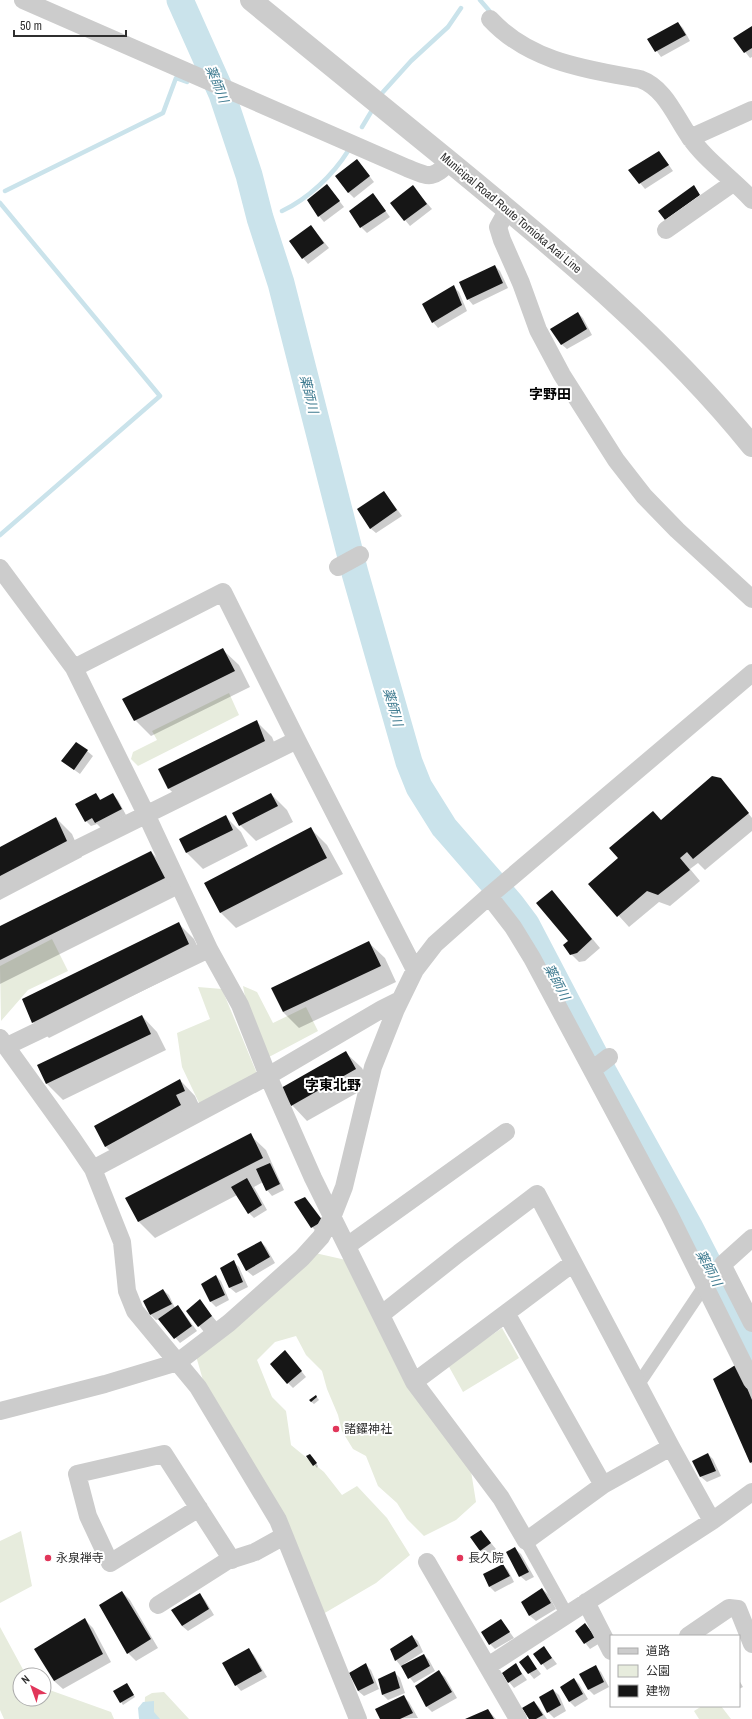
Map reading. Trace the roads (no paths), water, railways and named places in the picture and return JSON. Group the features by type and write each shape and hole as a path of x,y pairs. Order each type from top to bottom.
{"street":[{"path":"23,0 428,176 437,175 450,162"},
{"name":"Municipal Road Route Tomioka Arai Line","path":"251,0 508,209 619,304 698,384 752,446"},
{"path":"490,20 503,34 534,52 565,63 649,82 671,108 690,138 733,183 752,200"},
{"path":"690,138 752,110"},
{"path":"666,230 733,183"},
{"path":"508,209 498,227 502,240 521,283 538,330 562,375 616,460 644,496 677,530 752,599"},
{"path":"338,567 360,555"},
{"path":"0,568 74,668 146,814 209,949 240,1005 268,1076 313,1178 333,1215 414,1382 501,1498 567,1615"},
{"path":"74,668 223,592 415,970"},
{"path":"0,1411 105,1384 178,1362 235,1318 302,1258 321,1237 333,1215 344,1187 373,1067 400,1000 415,970 435,944 489,896 752,673"},
{"path":"0,887 297,740"},
{"path":"489,896 513,927 526,948 705,1285 752,1381"},
{"path":"209,949 3,1042 93,1169 122,1242 127,1291 135,1311 198,1387 278,1520 358,1719"},
{"path":"93,1169 268,1076 400,1000"},
{"path":"592,1070 609,1057"},
{"path":"347,1246 506,1132"},
{"path":"382,1314 537,1194 671,1447 712,1521"},
{"path":"752,1238 723,1265 752,1323"},
{"path":"414,1382 573,1262"},
{"path":"638,1385 705,1285"},
{"path":"506,1313 603,1486"},
{"path":"526,1541 603,1486 671,1447"},
{"path":"199,1508 110,1563 88,1516 78,1474 164,1454 199,1508 232,1560"},
{"path":"488,1666 712,1521 752,1492"},
{"path":"158,1605 227,1561 254,1552 284,1536"},
{"path":"427,1562 518,1719"},
{"path":"586,1602 610,1649"},
{"path":"689,1635 728,1608 738,1609 752,1644"}],"water":[{"path":"154,1701 154,1712 160,1719 139,1719 138,1708 143,1702"}],"waterway":[{"name":"薬師川","path":"180,0 222,94 249,175 260,218 281,283 355,573 409,762 419,787 444,827 511,904 526,924 604,1073 689,1226 752,1349"},
{"path":"480,0 492,14"},
{"path":"383,92 411,61 448,27 461,8"},
{"path":"5,191 163,113 176,78 187,82"},
{"path":"362,127 371,112"},
{"path":"282,211 301,200 319,186 335,169 348,151"},
{"path":"0,203 160,396 0,535"},
{"name":"薬師川","path":"260,218 267,216"}],"place":[{"name":"諸鑃神社","path":"336,1429"},
{"name":"永泉禅寺","path":"48,1558"},
{"name":"長久院","path":"460,1558"}],"district":[{"name":"字野田","path":"550,394"},
{"name":"字東北野","path":"333,1085"}]}
